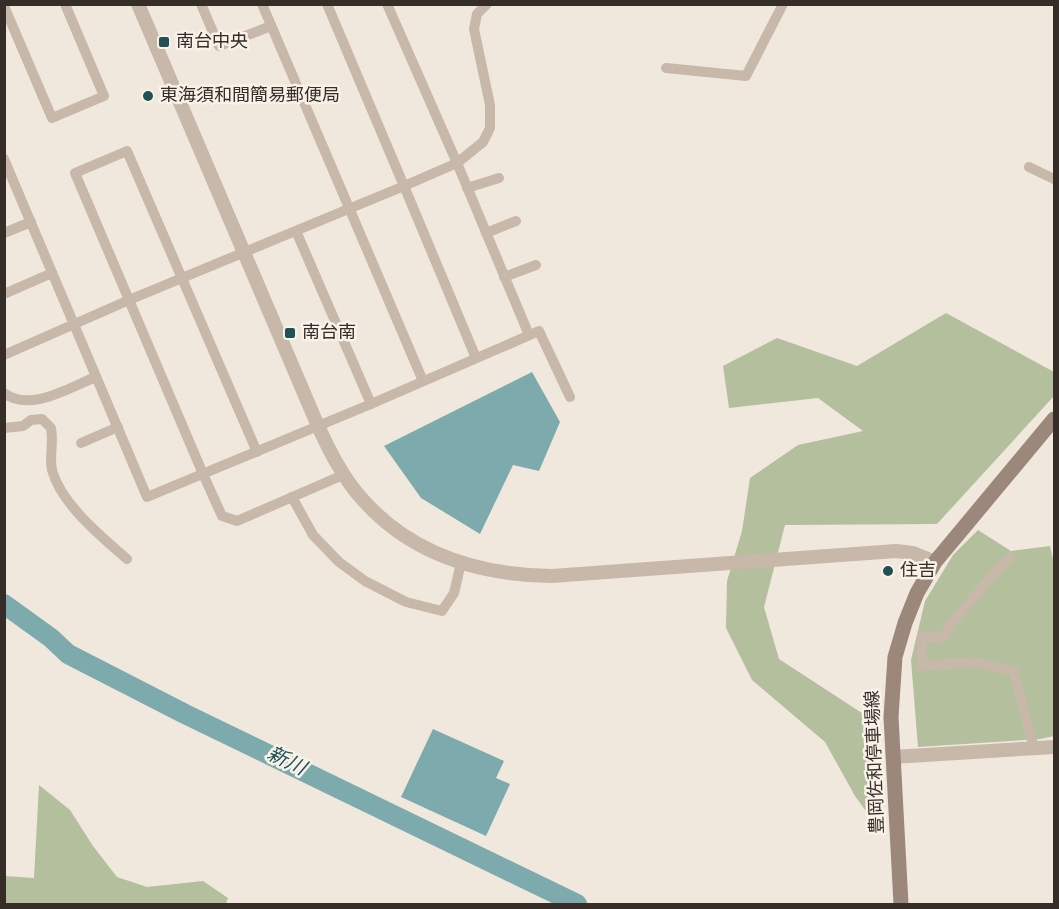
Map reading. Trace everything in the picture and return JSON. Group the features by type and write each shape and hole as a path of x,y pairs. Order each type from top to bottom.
{"main road":[{"name":"豊岡佐和停車場線","path":"901,904 891,707 895,657 905,623 917,593 935,562 1054,419"}],"street":[{"path":"4,6 52,118 104,96 65,4"},
{"path":"138,4 318,426 344,475 362,500 383,520 434,553 495,572 552,576 896,551 913,553 935,562"},
{"path":"201,4 219,46 271,26"},
{"path":"262,4 423,381"},
{"path":"327,4 476,358"},
{"path":"387,4 529,335"},
{"path":"4,355 129,300 457,163 483,142 490,128 490,105 474,29 477,14 486,4"},
{"path":"666,68 746,76 783,4"},
{"path":"257,452 127,151 75,173 222,516 237,521 344,475"},
{"path":"4,159 147,497 539,331 570,397"},
{"path":"1029,167 1054,179"},
{"path":"467,188 499,178"},
{"path":"486,233 516,221"},
{"path":"4,233 31,222"},
{"path":"296,231 371,404"},
{"path":"504,277 536,266"},
{"path":"4,294 52,273"},
{"path":"4,393 14,400 38,400 96,377"},
{"path":"4,428 23,426 31,420 42,419 51,428 52,470 64,493 87,524 127,559"},
{"path":"81,443 118,427"},
{"path":"292,497 313,535 339,562 365,581 406,602 442,611 454,593 462,563"},
{"path":"1009,557 951,622 943,638 922,637 922,666 973,662 1014,671 1034,748"},
{"path":"893,757 1054,747"}],"green space":[{"path":"946,313 1054,372 1054,396 937,524 785,525 764,607 779,659 871,719 871,818 855,796 825,742 752,680 726,628 727,581 742,531 750,478 798,445 863,431 818,398 729,408 723,366 777,338 857,366"},
{"path":"978,530 1011,551 1050,546 1054,563 1054,736 1040,739 918,747 911,660 925,601 953,555"},
{"path":"39,785 70,810 93,846 117,877 147,887 203,881 228,898 226,904 5,904 5,876 34,878"}],"water":[{"path":"532,372 560,422 539,471 513,465 480,534 421,498 384,446"},
{"path":"433,729 504,761 496,778 510,784 486,836 401,797"}],"waterway":[{"name":"新川","path":"4,604 51,638 68,654 185,714 577,904"}],"place":[{"name":"南台中央","path":"164,42"},
{"name":"東海須和間簡易郵便局","path":"148,96"},
{"name":"南台南","path":"290,333"},
{"name":"住吉","path":"888,571"}]}
